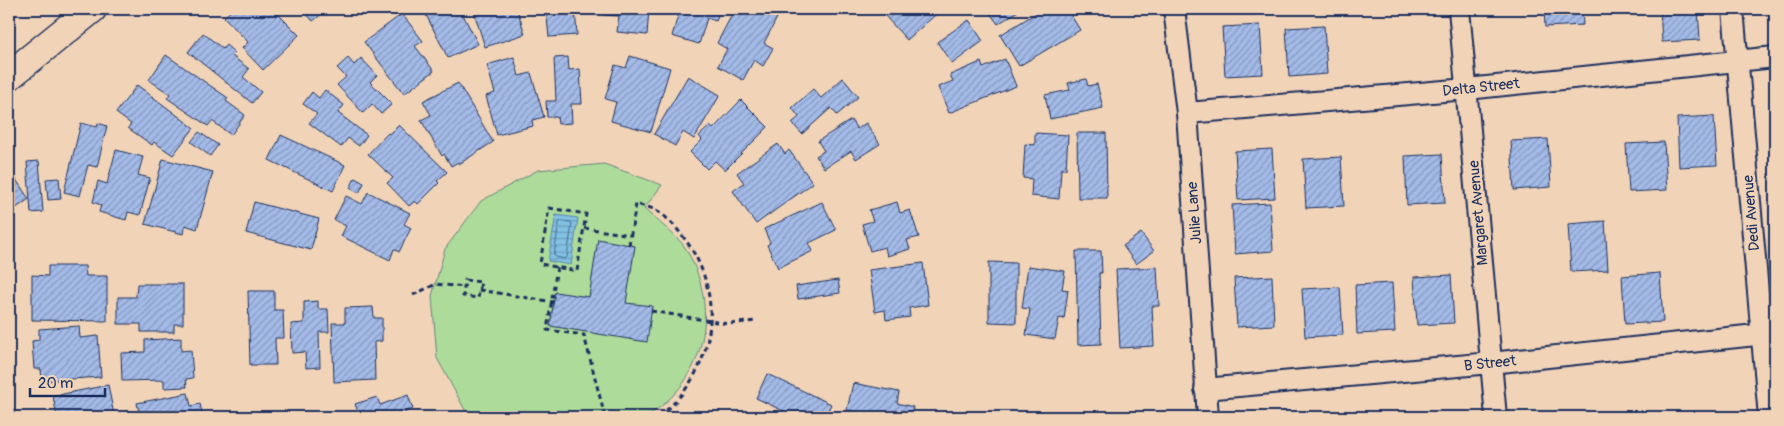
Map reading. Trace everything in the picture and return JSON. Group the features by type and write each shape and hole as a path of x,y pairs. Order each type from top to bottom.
{"main road":[{"path":"9,76 92,9"}],"street":[{"name":"Julie Lane","path":"1174,9 1187,113 1208,417"},
{"name":"Margaret Avenue","path":"1459,9 1496,417"},
{"name":"Dedi Avenue","path":"1733,9 1737,61 1768,334 1769,417"},
{"name":"Delta Street","path":"1187,113 1467,89 1775,57"},
{"name":"B Street","path":"1205,389 1491,363 1768,334"}],"path":[{"path":"629,245 636,204 656,210 676,227 691,247 701,266 707,286 710,321 708,341 694,378 676,400 658,417"},
{"path":"549,208 586,214 577,271 557,267 540,264 549,208"},
{"path":"584,228 631,236"},
{"path":"557,267 553,302 547,330 584,335 605,417"},
{"path":"465,280 480,282 478,298 463,296 464,288 465,280"},
{"path":"413,295 436,284 464,288"},
{"path":"479,290 553,302"},
{"path":"651,312 728,324 755,320"}],"green space":[{"path":"604,164 662,185 644,209 684,246 696,269 702,292 705,316 702,340 695,363 683,384 666,402 645,417 474,417 465,410 437,358 432,296 445,249 481,201 538,170"}],"water":[{"path":"556,215 578,218 571,265 548,261"}],"building":[{"path":"233,9 255,9 258,12 260,9 273,9 299,35 263,70 242,48 248,42 224,17"},
{"path":"302,9 328,9 313,21"},
{"path":"423,9 460,9 478,44 448,58"},
{"path":"473,9 517,9 525,34 485,47"},
{"path":"546,9 575,9 577,35 549,37"},
{"path":"603,9 649,9 647,35 617,32 619,16 603,15"},
{"path":"680,9 720,9 716,21 707,18 699,44 672,36"},
{"path":"735,9 774,9 780,12 764,43 773,48 763,66 754,60 743,80 718,66 727,49 717,43"},
{"path":"892,9 942,9 907,40 885,16"},
{"path":"987,9 1021,9 998,24"},
{"path":"1043,9 1067,9 1080,30 1019,66 1000,35"},
{"path":"1544,9 1582,9 1583,25 1545,27"},
{"path":"1660,9 1698,9 1700,40 1662,42"},
{"path":"1768,9 1775,9 1775,20 1769,20"},
{"path":"402,14 423,41 415,46 434,71 404,94 364,42"},
{"path":"969,20 983,41 952,64 937,42"},
{"path":"1260,25 1263,74 1225,76 1222,27"},
{"path":"1324,26 1327,74 1289,77 1286,28"},
{"path":"203,33 223,49 226,45 235,53 232,56 249,69 243,77 261,92 252,103 188,52"},
{"path":"166,55 228,98 226,101 245,115 231,135 212,121 208,126 167,98 170,94 149,80"},
{"path":"630,56 670,68 651,132 611,121 616,102 605,99 615,65 626,68"},
{"path":"514,57 519,76 531,73 544,117 532,120 533,126 497,135 486,96 495,93 487,65"},
{"path":"568,57 569,70 580,69 582,104 571,104 572,123 558,124 557,117 547,117 546,101 556,101 554,58"},
{"path":"348,58 354,65 361,58 377,75 370,82 392,104 381,114 372,104 363,113 337,85 346,77 337,68"},
{"path":"1005,59 1016,86 949,113 938,87 953,81 950,75 981,62 983,68"},
{"path":"688,76 720,95 694,139 683,132 675,146 654,134"},
{"path":"843,78 858,97 837,115 831,108 802,134 792,123 799,117 792,108 813,89 821,98"},
{"path":"1086,79 1088,86 1097,84 1103,108 1050,119 1045,95 1070,90 1068,83"},
{"path":"458,83 493,142 459,164 458,162 451,166 444,154 442,156 421,120 431,115 423,101"},
{"path":"137,85 194,128 173,155 154,142 152,145 128,128 131,124 116,113"},
{"path":"325,90 344,105 338,113 367,135 359,146 348,138 341,147 309,123 317,114 303,104 312,92 319,98"},
{"path":"741,100 768,127 725,170 715,161 707,169 690,152 702,140 699,136 710,126 713,129"},
{"path":"1714,116 1717,165 1679,167 1677,118"},
{"path":"851,120 857,129 866,123 880,144 856,159 851,151 824,168 816,156 824,151 818,141"},
{"path":"81,123 97,127 98,123 107,126 97,167 88,165 80,196 64,192"},
{"path":"399,125 447,172 418,204 415,201 409,206 387,183 393,178 368,154 388,133 390,134"},
{"path":"199,132 218,145 210,156 191,142"},
{"path":"1035,133 1068,135 1066,169 1061,169 1059,199 1031,196 1032,179 1023,178 1025,144 1035,145"},
{"path":"1077,133 1106,133 1107,198 1078,198"},
{"path":"281,135 345,165 333,191 269,160"},
{"path":"1548,139 1551,187 1514,190 1511,141"},
{"path":"1664,142 1667,190 1629,192 1626,144"},
{"path":"778,144 785,154 789,150 813,183 756,224 733,191 744,183 737,173"},
{"path":"1272,149 1275,198 1238,200 1235,151"},
{"path":"116,150 143,157 138,175 150,178 140,215 128,212 126,220 99,212 101,205 93,202 98,181 107,184"},
{"path":"1442,154 1445,203 1407,205 1405,156"},
{"path":"1341,157 1344,206 1306,208 1303,159"},
{"path":"163,159 213,172 197,229 185,225 183,234 145,224"},
{"path":"39,161 43,212 31,213 27,162"},
{"path":"15,178 29,199 9,213 9,182"},
{"path":"59,178 61,199 48,200 46,179"},
{"path":"355,178 364,183 359,193 350,188"},
{"path":"368,192 410,213 404,224 411,228 399,252 394,249 390,260 341,236 346,226 334,220 346,196 362,204"},
{"path":"254,202 319,219 311,250 246,233"},
{"path":"822,202 836,230 809,243 813,251 778,268 767,245 770,243 764,229"},
{"path":"897,202 900,213 910,210 919,237 907,240 910,249 887,256 885,247 870,251 862,224 873,221 869,210"},
{"path":"1270,203 1273,251 1235,254 1232,205"},
{"path":"1605,221 1608,270 1571,272 1568,224"},
{"path":"1141,233 1154,251 1136,264 1123,246"},
{"path":"598,239 635,246 626,303 652,306 647,342 550,326 555,292 589,297"},
{"path":"1076,251 1101,251 1102,273 1099,273 1101,344 1078,345"},
{"path":"989,262 1016,263 1016,323 989,322"},
{"path":"923,263 928,305 909,308 910,317 886,320 885,310 875,312 869,270"},
{"path":"48,266 85,266 86,276 107,276 107,321 32,320 32,275 48,276"},
{"path":"1028,266 1065,271 1062,289 1068,290 1064,319 1059,318 1055,339 1026,335 1030,309 1022,308"},
{"path":"1157,267 1159,306 1152,306 1154,346 1120,348 1116,269"},
{"path":"1660,273 1663,322 1625,324 1622,276"},
{"path":"1451,275 1454,323 1417,325 1414,277"},
{"path":"1272,276 1274,325 1237,327 1234,278"},
{"path":"838,280 840,293 798,299 796,286"},
{"path":"1392,283 1395,332 1357,334 1355,285"},
{"path":"137,284 183,284 183,324 174,324 174,332 141,332 141,324 118,324 118,297 136,297"},
{"path":"1340,287 1343,335 1305,337 1302,289"},
{"path":"248,291 274,291 274,310 283,310 284,338 275,338 276,365 250,365"},
{"path":"318,301 318,309 328,309 329,332 319,332 320,367 306,368 305,352 292,353 291,324 304,323 304,302"},
{"path":"373,307 374,318 382,318 382,341 374,342 375,380 334,382 332,323 345,323 345,308"},
{"path":"79,326 80,338 98,336 101,377 42,381 41,369 34,369 32,341 39,340 39,329"},
{"path":"181,338 181,351 191,350 193,378 186,379 187,387 164,388 164,380 122,381 121,353 145,352 145,340"},
{"path":"767,374 831,404 825,417 796,417 756,398"},
{"path":"853,383 899,392 897,403 913,407 911,417 882,417 847,410"},
{"path":"108,385 114,415 102,417 57,417 53,396"},
{"path":"188,393 191,406 200,404 203,417 140,417 137,403"},
{"path":"408,395 413,409 405,412 406,417 342,417 358,412 355,404 377,397 380,405"},
{"path":"754,412 759,417 749,417"},
{"path":"986,414 1011,417 985,417"}]}
